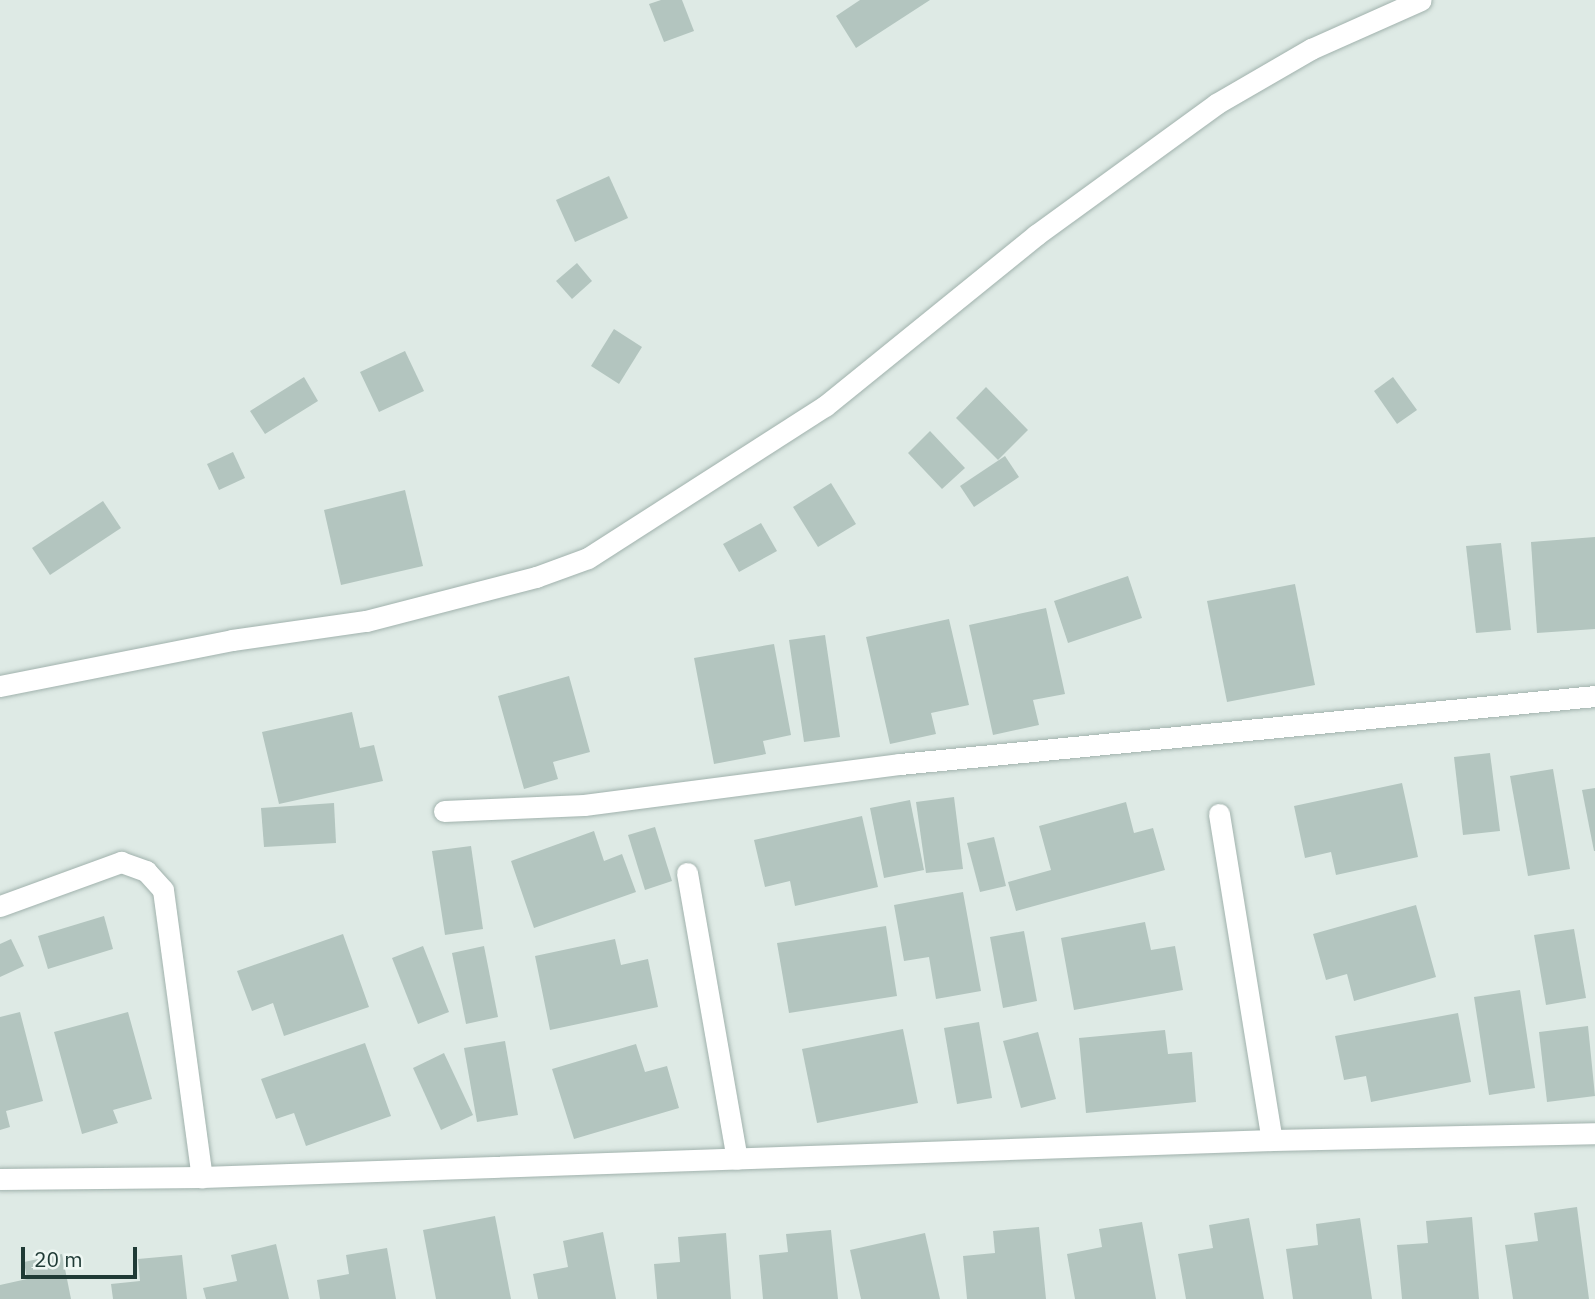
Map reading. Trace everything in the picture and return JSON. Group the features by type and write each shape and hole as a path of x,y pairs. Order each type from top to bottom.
{"street":[{"path":"0,686 232,640 366,621 537,577 588,558 825,406 1037,235 1216,104 1311,49 1421,0"},
{"path":"444,811 584,804 900,764 1595,696"},
{"path":"1219,814 1272,1140"},
{"path":"0,906 121,862 146,871 163,890 202,1177"},
{"path":"687,873 737,1158"},
{"path":"0,1179 202,1177 1272,1140 1595,1133"}],"building":[{"path":"661,0 682,0 694,31 664,42 649,4"},
{"path":"860,0 930,0 856,48 836,16"},
{"path":"609,176 628,218 575,242 556,200"},
{"path":"577,263 592,281 572,299 556,281"},
{"path":"614,329 642,347 619,384 591,366"},
{"path":"405,351 424,391 379,412 360,372"},
{"path":"304,377 318,401 265,434 250,411"},
{"path":"1393,377 1417,410 1397,424 1374,391"},
{"path":"986,387 1028,430 998,460 956,418"},
{"path":"930,431 965,468 942,489 908,453"},
{"path":"233,452 245,478 219,490 207,464"},
{"path":"1005,456 1019,477 974,507 960,486"},
{"path":"831,483 856,524 818,547 793,507"},
{"path":"405,490 423,566 341,585 324,510"},
{"path":"103,501 121,528 50,575 32,548"},
{"path":"761,523 777,551 739,572 723,544"},
{"path":"1595,537 1595,629 1537,633 1531,542"},
{"path":"1501,543 1511,630 1476,633 1466,546"},
{"path":"1128,576 1142,618 1068,643 1054,601"},
{"path":"1295,584 1315,685 1227,702 1207,601"},
{"path":"1046,608 1065,694 1033,700 1039,725 993,735 969,625"},
{"path":"949,619 969,705 931,713 936,734 890,744 866,637"},
{"path":"825,635 840,737 804,742 789,640"},
{"path":"774,644 791,735 763,741 766,754 714,764 694,658"},
{"path":"569,676 590,752 553,762 558,779 524,789 498,696"},
{"path":"352,712 360,748 374,745 383,781 279,804 262,732"},
{"path":"1490,753 1500,831 1463,835 1454,757"},
{"path":"1553,769 1570,869 1528,876 1510,776"},
{"path":"1402,783 1418,857 1336,875 1331,852 1305,858 1294,806"},
{"path":"1595,788 1595,851 1594,851 1582,790"},
{"path":"954,797 963,869 926,873 916,802"},
{"path":"910,800 924,870 884,878 870,808"},
{"path":"1126,802 1134,833 1153,828 1165,870 1016,911 1008,882 1051,870 1039,826"},
{"path":"334,803 336,843 264,847 261,808"},
{"path":"862,816 878,887 795,906 790,881 765,887 754,840"},
{"path":"655,827 672,881 645,890 628,835"},
{"path":"594,831 604,861 622,854 636,892 534,928 511,861"},
{"path":"994,837 1006,886 980,892 967,843"},
{"path":"471,846 483,929 445,935 432,851"},
{"path":"963,892 981,991 936,999 929,957 904,961 894,905"},
{"path":"1416,905 1436,977 1354,1001 1347,974 1326,980 1313,934"},
{"path":"104,916 113,949 48,969 38,936"},
{"path":"1145,922 1151,950 1175,946 1183,990 1074,1010 1061,938"},
{"path":"886,926 897,996 789,1013 777,943"},
{"path":"1574,929 1586,998 1546,1005 1534,935"},
{"path":"1024,931 1037,1001 1003,1008 990,937"},
{"path":"343,934 369,1007 284,1036 273,1003 252,1011 237,971"},
{"path":"11,939 24,966 0,977 0,944"},
{"path":"615,939 621,965 648,959 658,1007 550,1030 535,956"},
{"path":"423,946 449,1012 418,1024 392,958"},
{"path":"484,946 498,1017 466,1024 452,953"},
{"path":"1520,990 1535,1088 1489,1095 1474,997"},
{"path":"20,1012 43,1101 6,1111 10,1127 0,1130 0,1017"},
{"path":"128,1012 152,1099 113,1110 118,1123 82,1134 54,1032"},
{"path":"1458,1013 1471,1082 1371,1102 1366,1076 1344,1080 1335,1036"},
{"path":"979,1022 992,1098 957,1104 944,1028"},
{"path":"1588,1026 1595,1096 1547,1102 1539,1032"},
{"path":"903,1029 918,1103 817,1123 802,1049"},
{"path":"1165,1030 1168,1054 1192,1052 1196,1102 1086,1113 1079,1038"},
{"path":"1038,1032 1056,1099 1021,1108 1003,1041"},
{"path":"505,1041 518,1115 477,1122 464,1048"},
{"path":"365,1043 391,1116 306,1146 294,1113 276,1119 261,1079"},
{"path":"636,1044 645,1072 667,1066 679,1108 574,1139 552,1069"},
{"path":"444,1053 473,1115 441,1130 413,1068"},
{"path":"1577,1207 1589,1299 1513,1299 1505,1245 1538,1241 1534,1213"},
{"path":"495,1216 511,1299 436,1299 423,1230"},
{"path":"1472,1217 1479,1299 1402,1299 1397,1245 1428,1243 1426,1221"},
{"path":"1249,1218 1264,1299 1186,1299 1178,1254 1213,1248 1209,1225"},
{"path":"1360,1218 1372,1299 1293,1299 1286,1249 1318,1245 1316,1224"},
{"path":"1142,1222 1156,1299 1075,1299 1067,1254 1102,1247 1099,1229"},
{"path":"1039,1227 1046,1299 967,1299 963,1256 995,1253 993,1231"},
{"path":"831,1230 838,1299 763,1299 759,1255 788,1252 786,1234"},
{"path":"603,1232 616,1299 538,1299 533,1274 568,1267 563,1241"},
{"path":"726,1233 731,1299 657,1299 654,1264 680,1262 678,1237"},
{"path":"925,1233 940,1299 861,1299 850,1250"},
{"path":"276,1244 289,1299 206,1299 203,1288 237,1281 231,1255"},
{"path":"387,1248 396,1299 320,1299 317,1280 349,1274 346,1255"},
{"path":"62,1254 71,1299 0,1299 0,1285 27,1279 24,1262"},
{"path":"182,1255 187,1299 113,1299 111,1284 140,1281 138,1259"}]}
